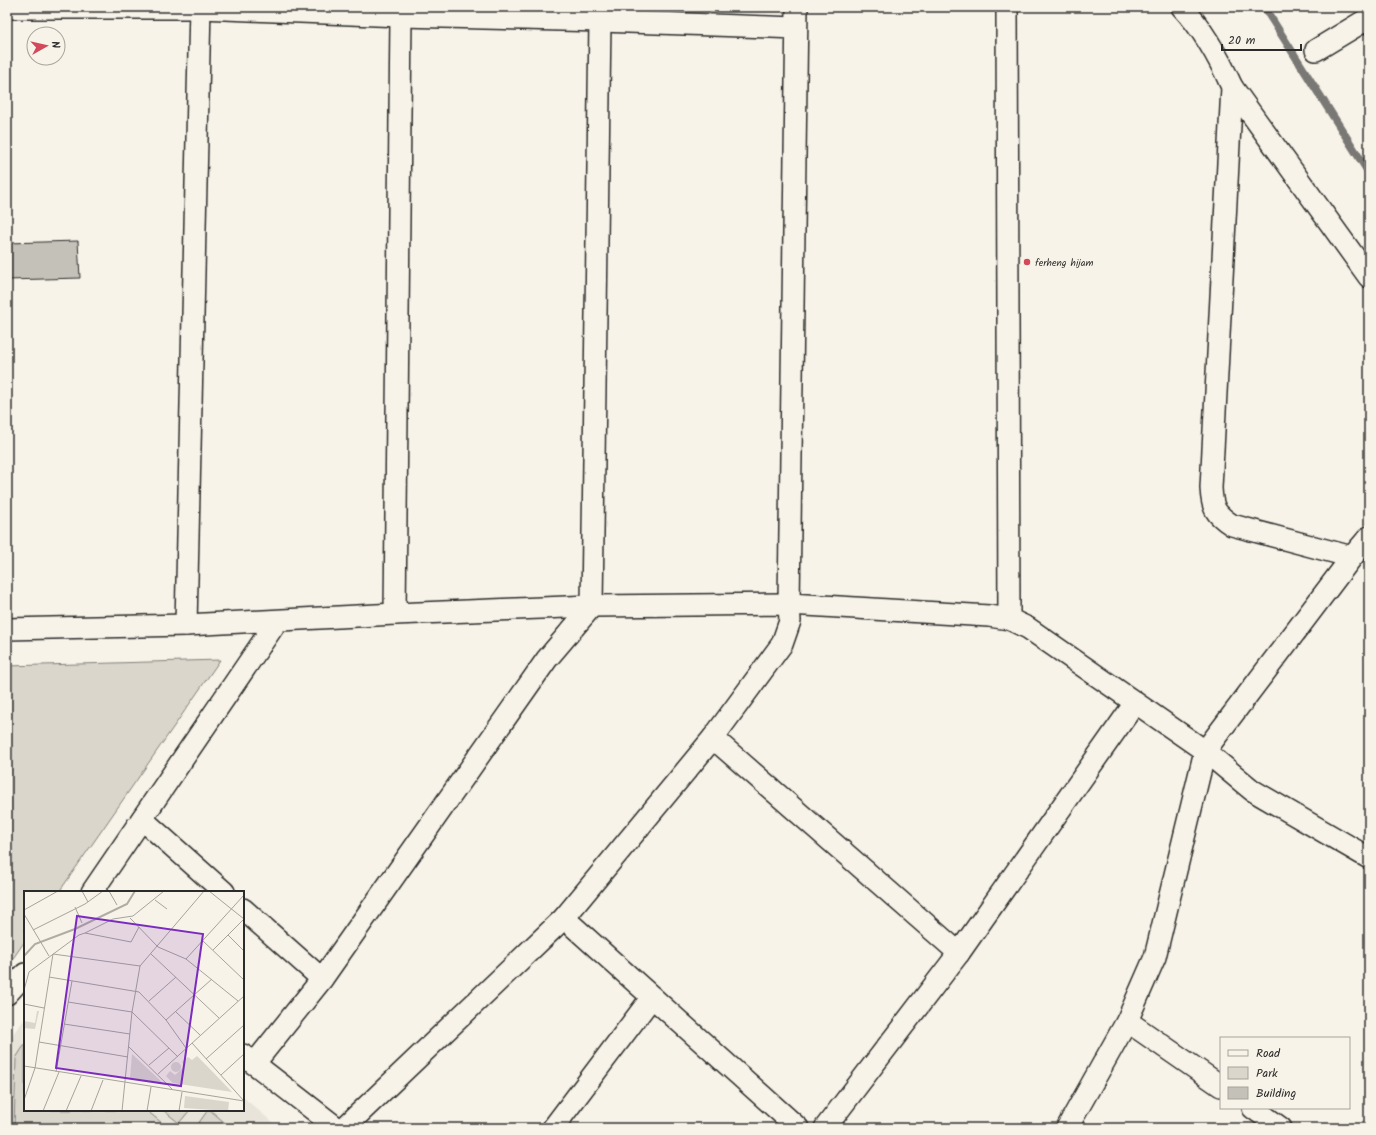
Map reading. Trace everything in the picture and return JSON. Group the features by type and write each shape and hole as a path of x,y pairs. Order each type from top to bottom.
{"street":[{"path":"344,1128 564,918 713,738 782,644 790,621 797,7"},
{"path":"1007,7 1009,619"},
{"path":"1182,7 1208,39 1222,64 1232,87 1369,277"},
{"path":"7,8 200,8 402,16 796,28"},
{"path":"186,625 200,8"},
{"path":"395,614 402,16"},
{"path":"1316,50 1369,18"},
{"path":"337,1128 249,1060 322,979 547,659 592,606 600,21"},
{"path":"1232,87 1210,488 1212,504 1220,517 1232,525 1352,557"},
{"path":"1067,1128 1127,1021 1155,957 1205,751 1352,557 1369,537"},
{"path":"7,629 186,625 395,614 592,606 789,604 989,616 1009,619 1028,628 1205,751 1252,790 1369,858"},
{"path":"93,891 277,621"},
{"path":"825,1128 959,953 1136,703"},
{"path":"713,738 959,953"},
{"path":"142,820 223,891"},
{"path":"244,910 322,979"},
{"path":"564,918 798,1128"},
{"path":"7,994 24,975"},
{"path":"553,1128 652,997"},
{"path":"1127,1021 1220,1085"},
{"path":"1254,1109 1281,1128"}],"shaded area":[{"path":"24,1020 24,1111 244,1111 244,1098 279,1128 7,1128 7,1041"}],"green space":[{"path":"220,660 60,891 24,891 24,942 7,967 7,666"},
{"path":"24,1046 24,1111 147,1111 168,1128 14,1128 16,1058"},
{"path":"164,1111 189,1111 179,1123"},
{"path":"207,1111 211,1111 231,1128 195,1128"}],"building":[{"path":"78,241 80,278 8,280 7,243"}],"waterway":[{"path":"1264,7 1369,173"}],"place":[{"name":"ferheng hijam","path":"1027,262"}]}
